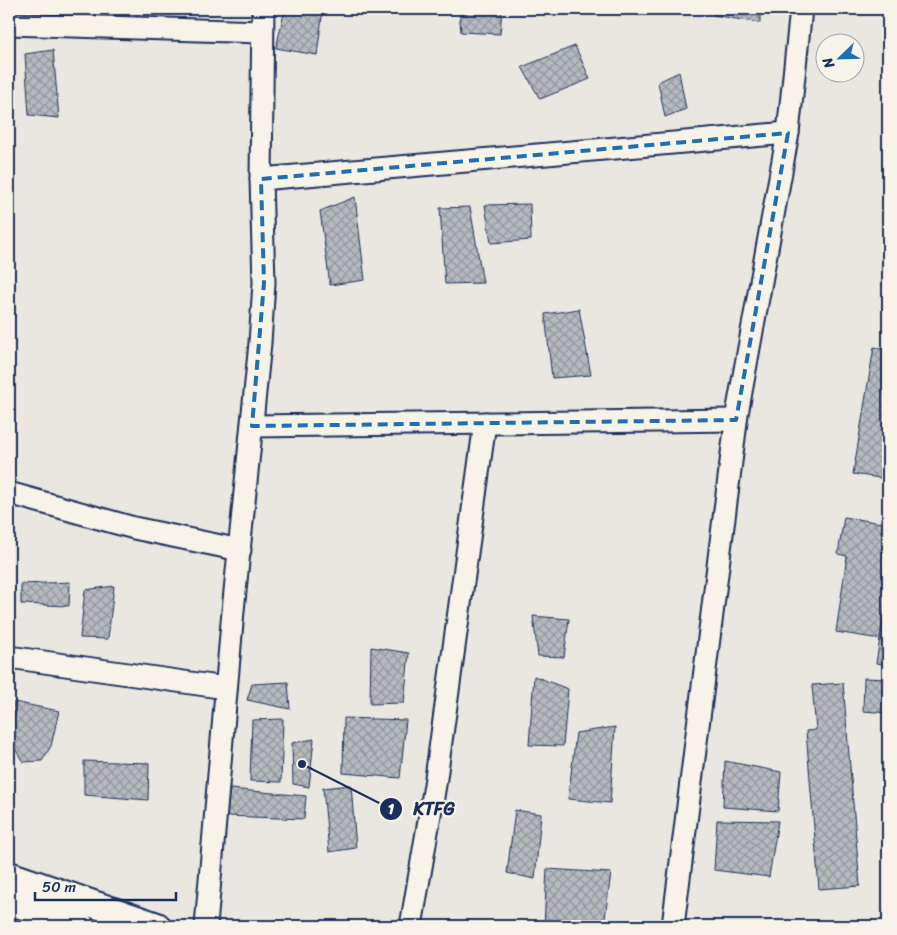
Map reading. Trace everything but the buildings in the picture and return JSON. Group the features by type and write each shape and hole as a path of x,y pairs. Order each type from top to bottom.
{"main road":[{"path":"9,875 156,926"},
{"path":"9,901 81,926"}],"street":[{"path":"206,926 264,283 261,179 263,9"},
{"path":"673,926 736,420 788,133 801,9"},
{"path":"9,24 262,32"},
{"path":"261,179 788,133"},
{"path":"252,426 736,420"},
{"path":"410,926 435,785 485,423"},
{"path":"9,493 134,528 240,550"},
{"path":"16,658 226,688"}],"highlighted area":[{"path":"788,133 736,420 252,426 264,283 261,179"}],"place":[{"name":"KTFG","path":"302,764"}]}
